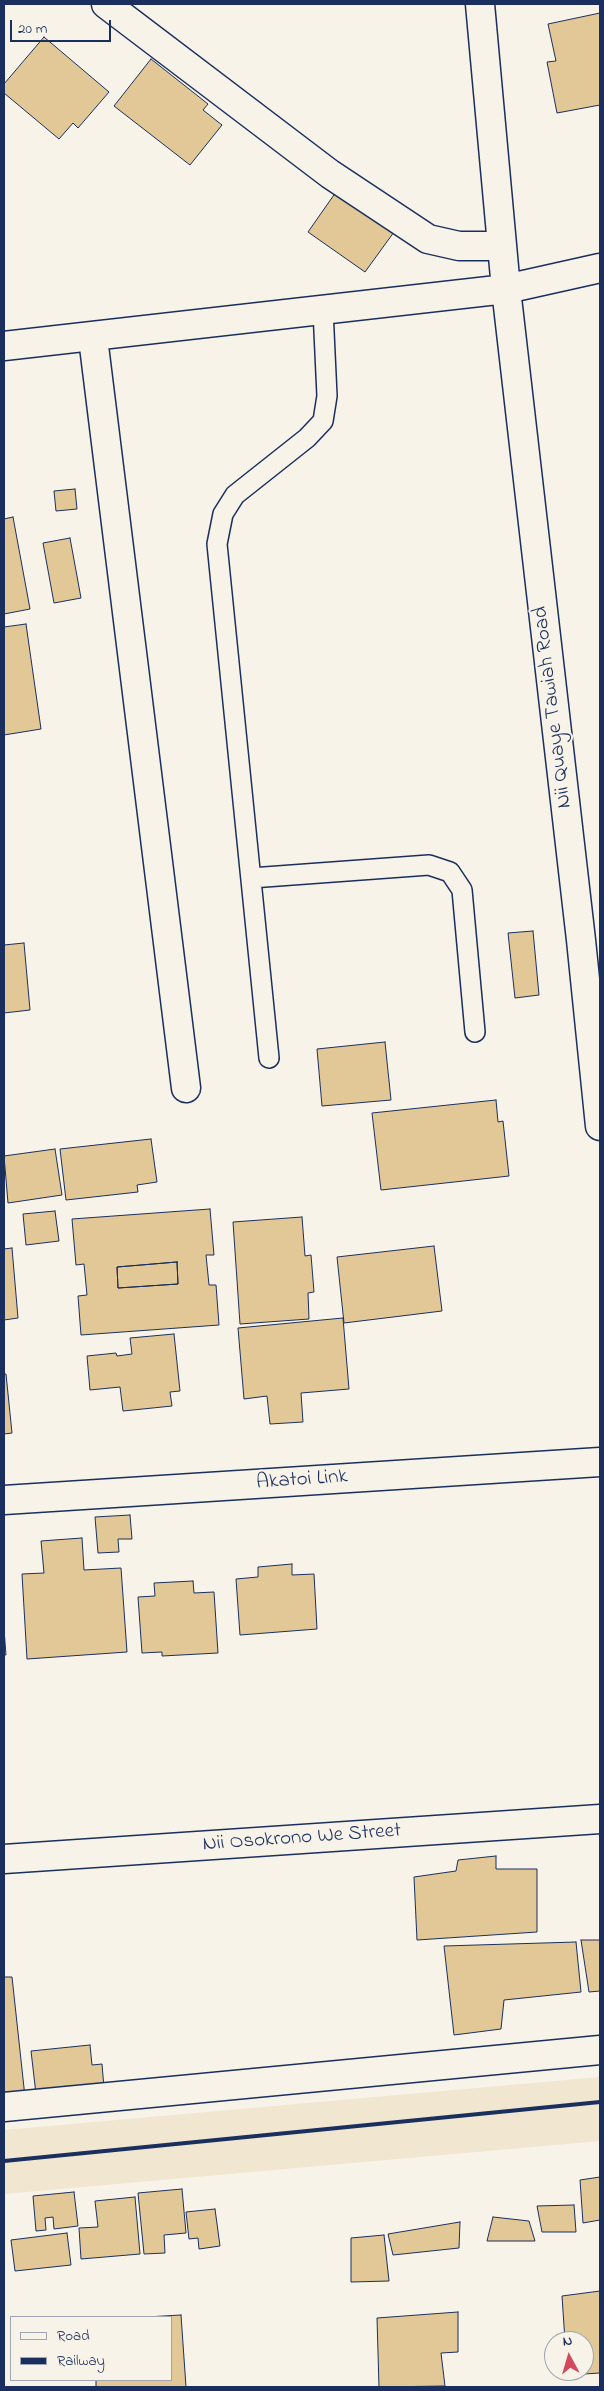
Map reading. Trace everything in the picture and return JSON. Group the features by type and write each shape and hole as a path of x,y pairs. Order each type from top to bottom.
{"street":[{"path":"106,4 330,174 428,239 458,246 502,246"},
{"name":"Nii Quaye Tawiah Road","path":"480,4 506,289 591,939 600,1126"},
{"path":"4,346 92,338 506,289 600,268"},
{"path":"92,338 186,1088"},
{"name":"Akatoi Link","path":"4,1500 600,1462"},
{"name":"Nii Osokrono We Street","path":"4,1859 600,1818"},
{"path":"4,2107 600,2050"}],"lane":[{"path":"269,1058 217,544 223,514 235,495 307,438 323,420 327,396 324,310"},
{"path":"251,878 429,865 450,872 462,890 475,1032"}],"shaded area":[{"path":"600,2077 600,2141 4,2194 4,2130"}],"building":[{"path":"600,13 600,105 557,113 547,62 556,61 548,24"},
{"path":"44,37 109,92 78,128 73,123 59,139 4,93 4,84"},
{"path":"151,59 208,104 203,110 222,125 190,165 114,106"},
{"path":"336,192 394,232 365,272 308,232"},
{"path":"75,489 77,509 56,511 54,491"},
{"path":"13,517 30,609 4,614 4,519"},
{"path":"70,538 81,598 54,603 43,543"},
{"path":"26,624 41,729 4,735 4,627"},
{"path":"533,931 539,995 515,998 508,933"},
{"path":"24,943 30,1010 4,1013 4,945"},
{"path":"385,1042 391,1100 322,1106 317,1049"},
{"path":"496,1100 498,1122 503,1121 509,1176 381,1190 372,1113"},
{"path":"151,1139 157,1182 137,1185 138,1192 66,1200 60,1149"},
{"path":"55,1149 62,1195 8,1203 4,1156"},
{"path":"210,1209 214,1255 206,1255 209,1285 216,1285 219,1325 81,1335 78,1296 87,1295 84,1264 76,1265 72,1219","holes":["177,1262 178,1284 118,1288 117,1267"]},
{"path":"55,1211 59,1241 26,1245 23,1214"},
{"path":"302,1217 305,1256 311,1255 314,1292 308,1293 309,1319 240,1324 233,1222"},
{"path":"434,1246 442,1311 344,1323 337,1257"},
{"path":"12,1248 18,1318 4,1320 4,1249"},
{"path":"177,1262 178,1284 118,1288 117,1267"},
{"path":"343,1318 349,1389 301,1393 303,1422 270,1424 267,1396 244,1399 238,1328"},
{"path":"174,1334 180,1391 170,1392 172,1406 123,1411 120,1387 90,1390 87,1356 116,1353 117,1356 132,1354 130,1338"},
{"path":"4,1374 6,1374 12,1433 4,1434"},
{"path":"130,1515 132,1539 118,1539 119,1552 98,1553 95,1517"},
{"path":"82,1538 84,1570 121,1568 127,1652 27,1659 22,1574 44,1573 41,1541"},
{"path":"292,1564 292,1575 314,1574 317,1629 240,1635 236,1579 258,1577 258,1567"},
{"path":"193,1581 194,1593 214,1592 218,1653 162,1656 162,1652 142,1653 138,1597 155,1596 154,1583"},
{"path":"4,1629 6,1655 4,1655"},
{"path":"496,1856 496,1869 537,1869 537,1932 417,1940 414,1877 456,1871 458,1860"},
{"path":"581,1940 600,1940 600,1991 589,1992"},
{"path":"576,1942 581,1992 504,2000 501,2029 454,2035 444,1946"},
{"path":"4,1977 12,1977 25,2097 4,2099"},
{"path":"90,2045 92,2065 102,2064 104,2088 36,2094 31,2051"},
{"path":"600,2177 600,2220 583,2223 580,2180"},
{"path":"182,2189 186,2233 164,2235 165,2253 144,2254 138,2193"},
{"path":"74,2192 78,2226 54,2229 53,2217 45,2218 46,2230 36,2231 33,2196"},
{"path":"135,2197 140,2254 81,2259 79,2228 98,2227 95,2201"},
{"path":"574,2205 576,2232 542,2232 537,2206"},
{"path":"215,2209 220,2246 199,2249 198,2238 189,2239 186,2212"},
{"path":"493,2217 529,2221 535,2241 487,2241"},
{"path":"460,2222 459,2248 393,2255 388,2234"},
{"path":"67,2233 71,2265 15,2271 11,2240"},
{"path":"384,2235 389,2281 351,2282 351,2238"},
{"path":"600,2291 600,2373 594,2373 594,2331 564,2331 562,2296"},
{"path":"458,2312 458,2352 441,2353 445,2386 379,2387 377,2318"},
{"path":"181,2315 186,2387 96,2387 96,2381 172,2381 172,2316 164,2316"}],"railway":[{"path":"4,2161 600,2102"}]}
